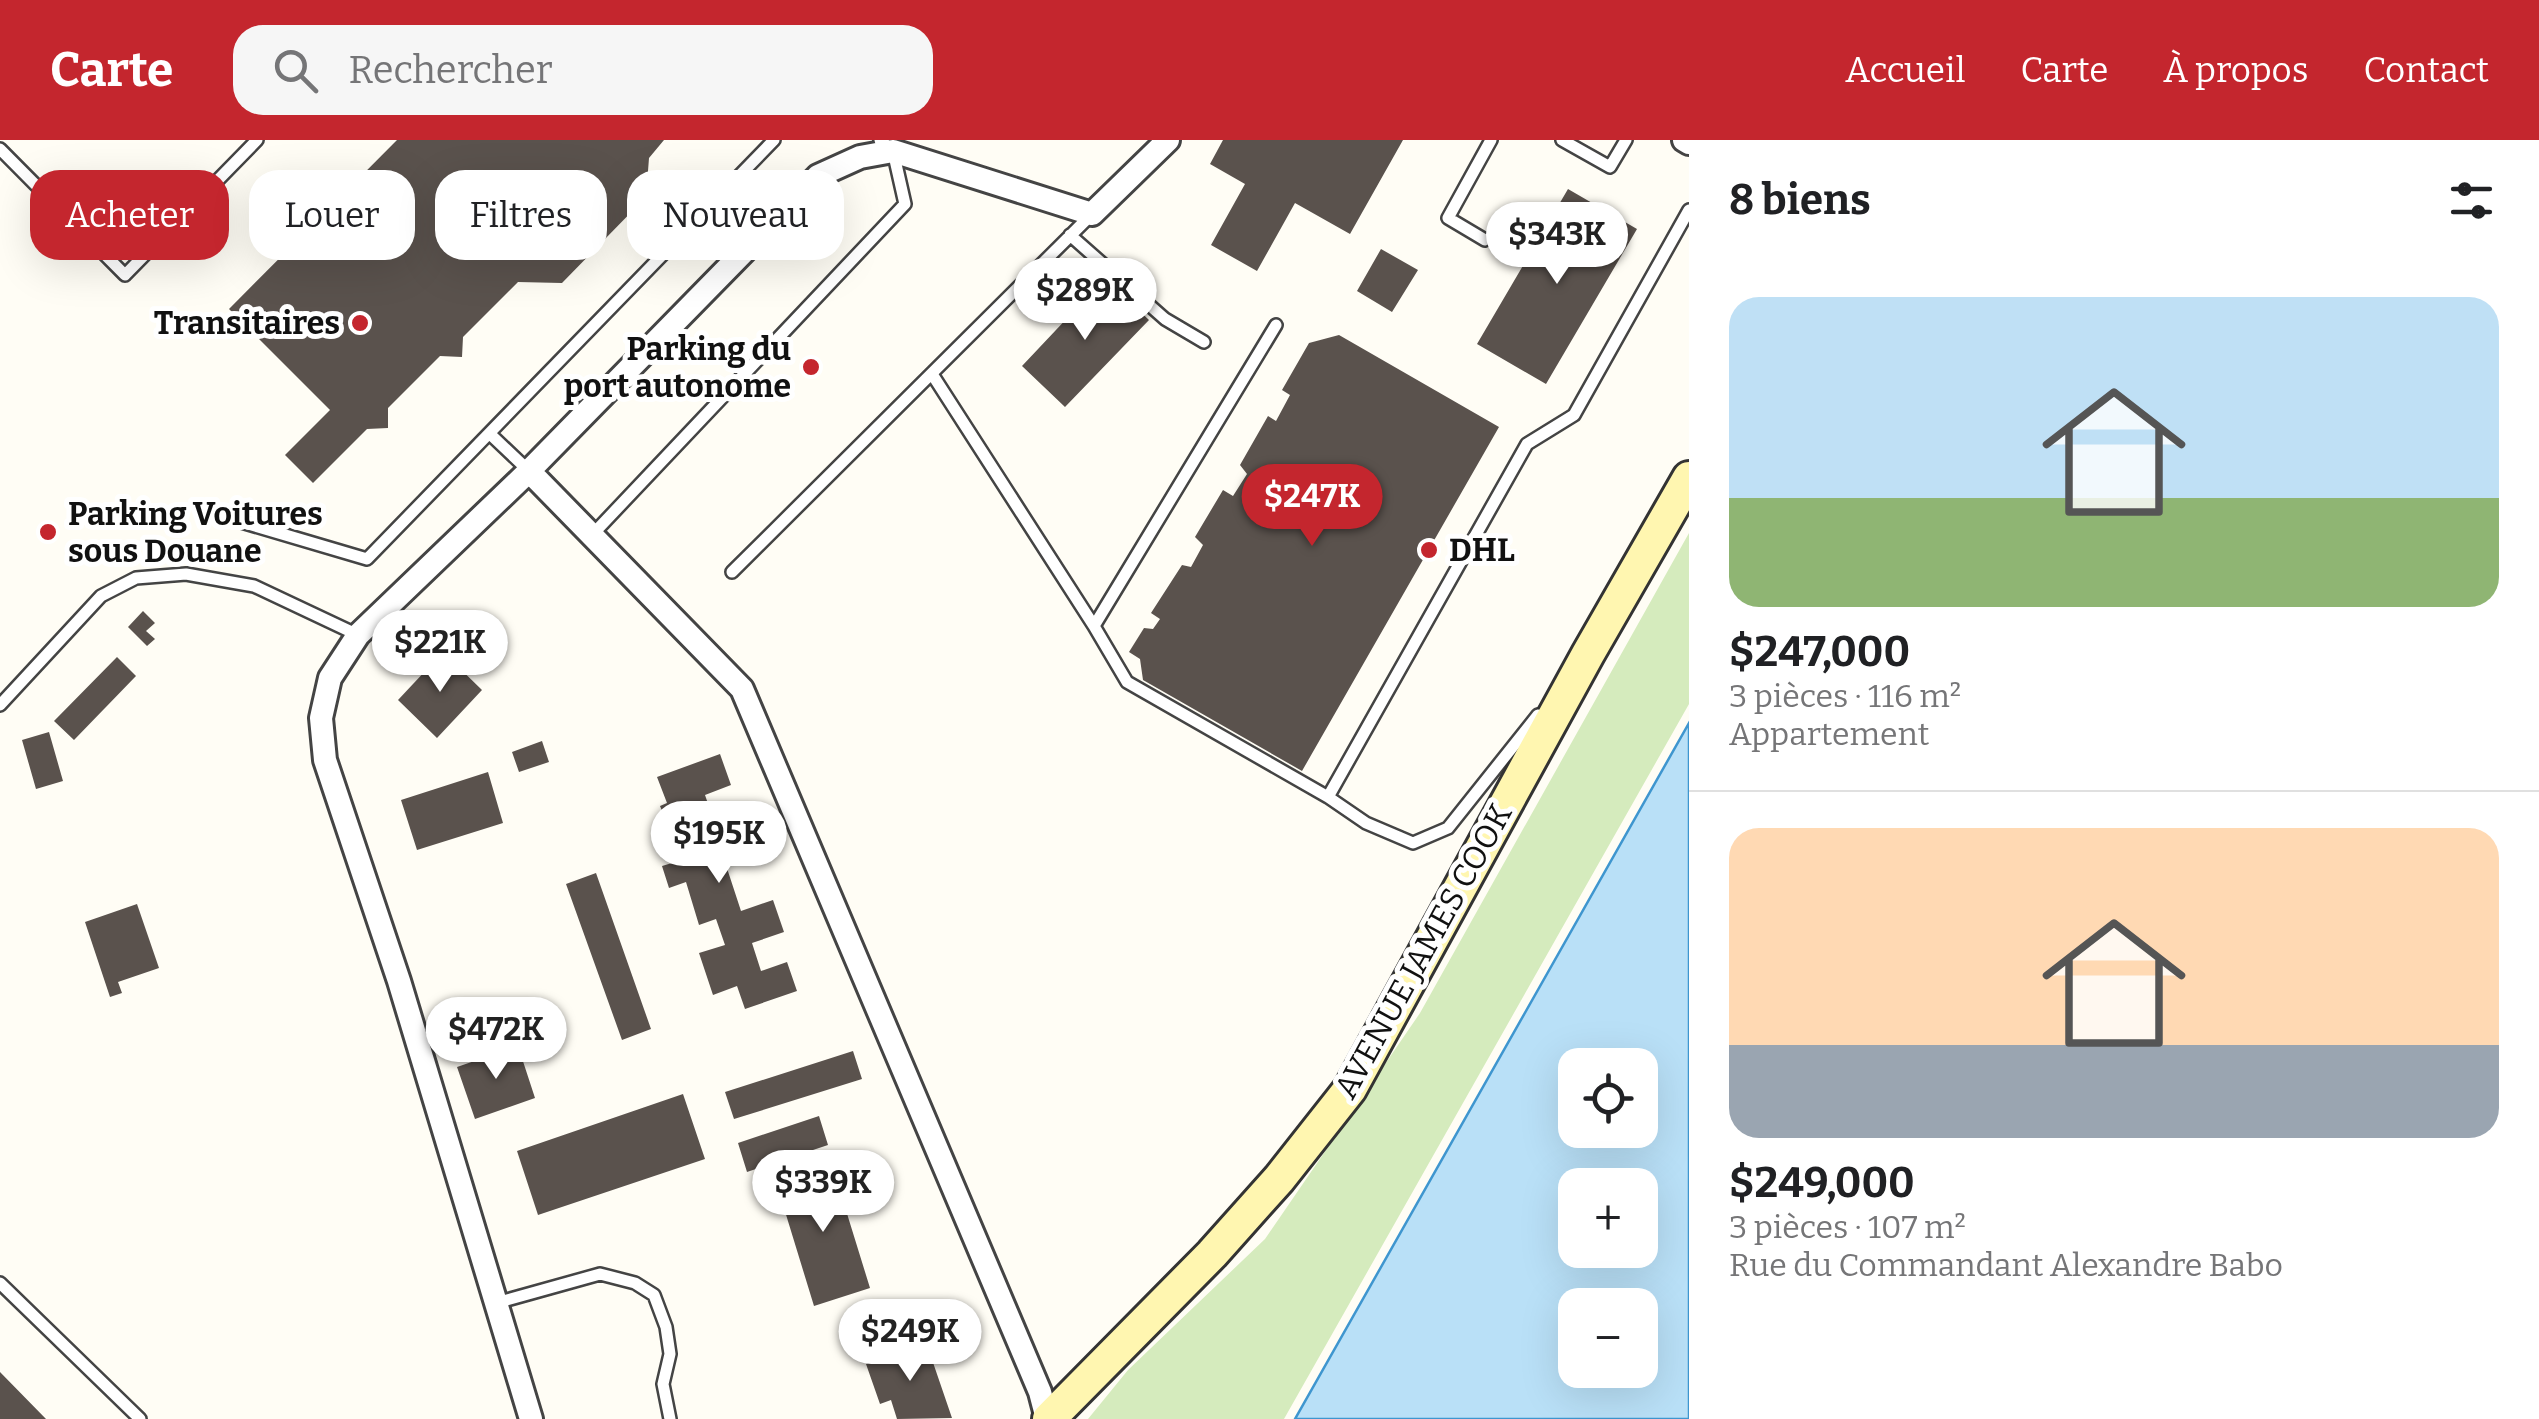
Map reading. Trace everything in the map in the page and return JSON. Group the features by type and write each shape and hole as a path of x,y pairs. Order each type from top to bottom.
{"main road":[{"name":"AVENUE JAMES COOK","path":"1048,1419 1212,1254 1280,1179 1350,1090 1588,654 1689,478"}],"street":[{"path":"531,1419 399,981 324,760 321,718 330,678 358,635 530,472 818,176 886,146 1092,214 1168,140"},
{"path":"530,472 742,689 1040,1392 1048,1419"}],"lane":[{"path":"0,149 125,275 257,140"},
{"path":"238,521 367,558 774,140"},
{"path":"1486,240 1448,218 1491,140"},
{"path":"1562,140 1610,167 1626,140"},
{"path":"593,534 905,204 886,146"},
{"path":"1328,798 1526,444 1574,415 1689,210"},
{"path":"732,572 1092,214"},
{"path":"1070,236 1165,318 1204,342"},
{"path":"1094,626 1276,325"},
{"path":"932,374 1127,682 1366,824 1413,843 1448,828 1588,654"},
{"path":"490,434 530,472"},
{"path":"0,705 101,596 136,578 186,574 254,586 358,635"},
{"path":"496,1302 600,1274 635,1283 654,1296 666,1327 670,1354 663,1384 670,1419"},
{"path":"0,1283 140,1419"}],"green space":[{"path":"1689,533 1689,704 1284,1419 1088,1419 1128,1370 1265,1239 1420,1013"}],"water":[{"path":"1689,723 1689,1419 1295,1419"}],"building":[{"name":"Transitaires","path":"397,140 664,140 649,158 648,170 627,170 627,216 607,237 607,170 435,170 435,260 584,260 562,283 518,282 463,337 462,357 440,356 388,408 388,428 367,429 313,483 285,455 330,410 229,309 278,260 415,260 415,170 367,170"},
{"path":"1223,140 1403,140 1350,234 1295,203 1257,271 1211,245 1245,184 1210,164"},
{"path":"1568,189 1637,229 1546,384 1477,344"},
{"path":"1381,249 1418,270 1392,312 1357,291"},
{"path":"1105,278 1149,320 1065,407 1022,366"},
{"path":"1339,335 1499,427 1302,771 1143,680 1140,659 1129,652 1144,628 1153,629 1160,619 1151,613 1182,565 1191,567 1203,545 1195,537 1223,490 1233,496 1247,474 1240,465 1268,416 1276,421 1290,395 1282,390 1309,343"},
{"path":"143,611 155,623 146,631 155,639 147,646 128,627"},
{"path":"443,652 482,690 437,738 398,700"},
{"path":"117,657 136,676 74,740 54,721"},
{"path":"49,732 63,781 36,789 22,740"},
{"path":"542,741 549,762 519,772 512,752"},
{"path":"720,754 731,785 705,795 716,827 737,819 748,844 722,853 741,911 773,900 784,932 752,943 761,971 787,962 797,991 745,1009 737,986 713,995 699,953 725,945 716,919 699,925 686,882 669,888 662,866 682,860 660,806 667,803 657,777"},
{"path":"488,772 503,823 417,850 401,800"},
{"path":"596,873 651,1029 622,1040 566,884"},
{"path":"137,904 159,968 118,982 122,993 110,997 85,922"},
{"path":"518,1046 535,1098 475,1119 457,1067"},
{"path":"853,1051 862,1079 734,1119 725,1092"},
{"path":"683,1094 705,1159 538,1215 517,1151"},
{"path":"819,1116 828,1145 747,1172 738,1143"},
{"path":"832,1165 870,1288 814,1306 776,1182"},
{"path":"926,1342 952,1418 897,1419 891,1400 880,1404 866,1364"},
{"path":"0,1372 46,1419 0,1419"}],"place":[{"name":"Transitaires","path":"360,323"},
{"name":"Parking du port autonome","path":"811,367"},
{"name":"Parking Voitures sous Douane","path":"48,532"},
{"name":"DHL","path":"1429,550"}]}
